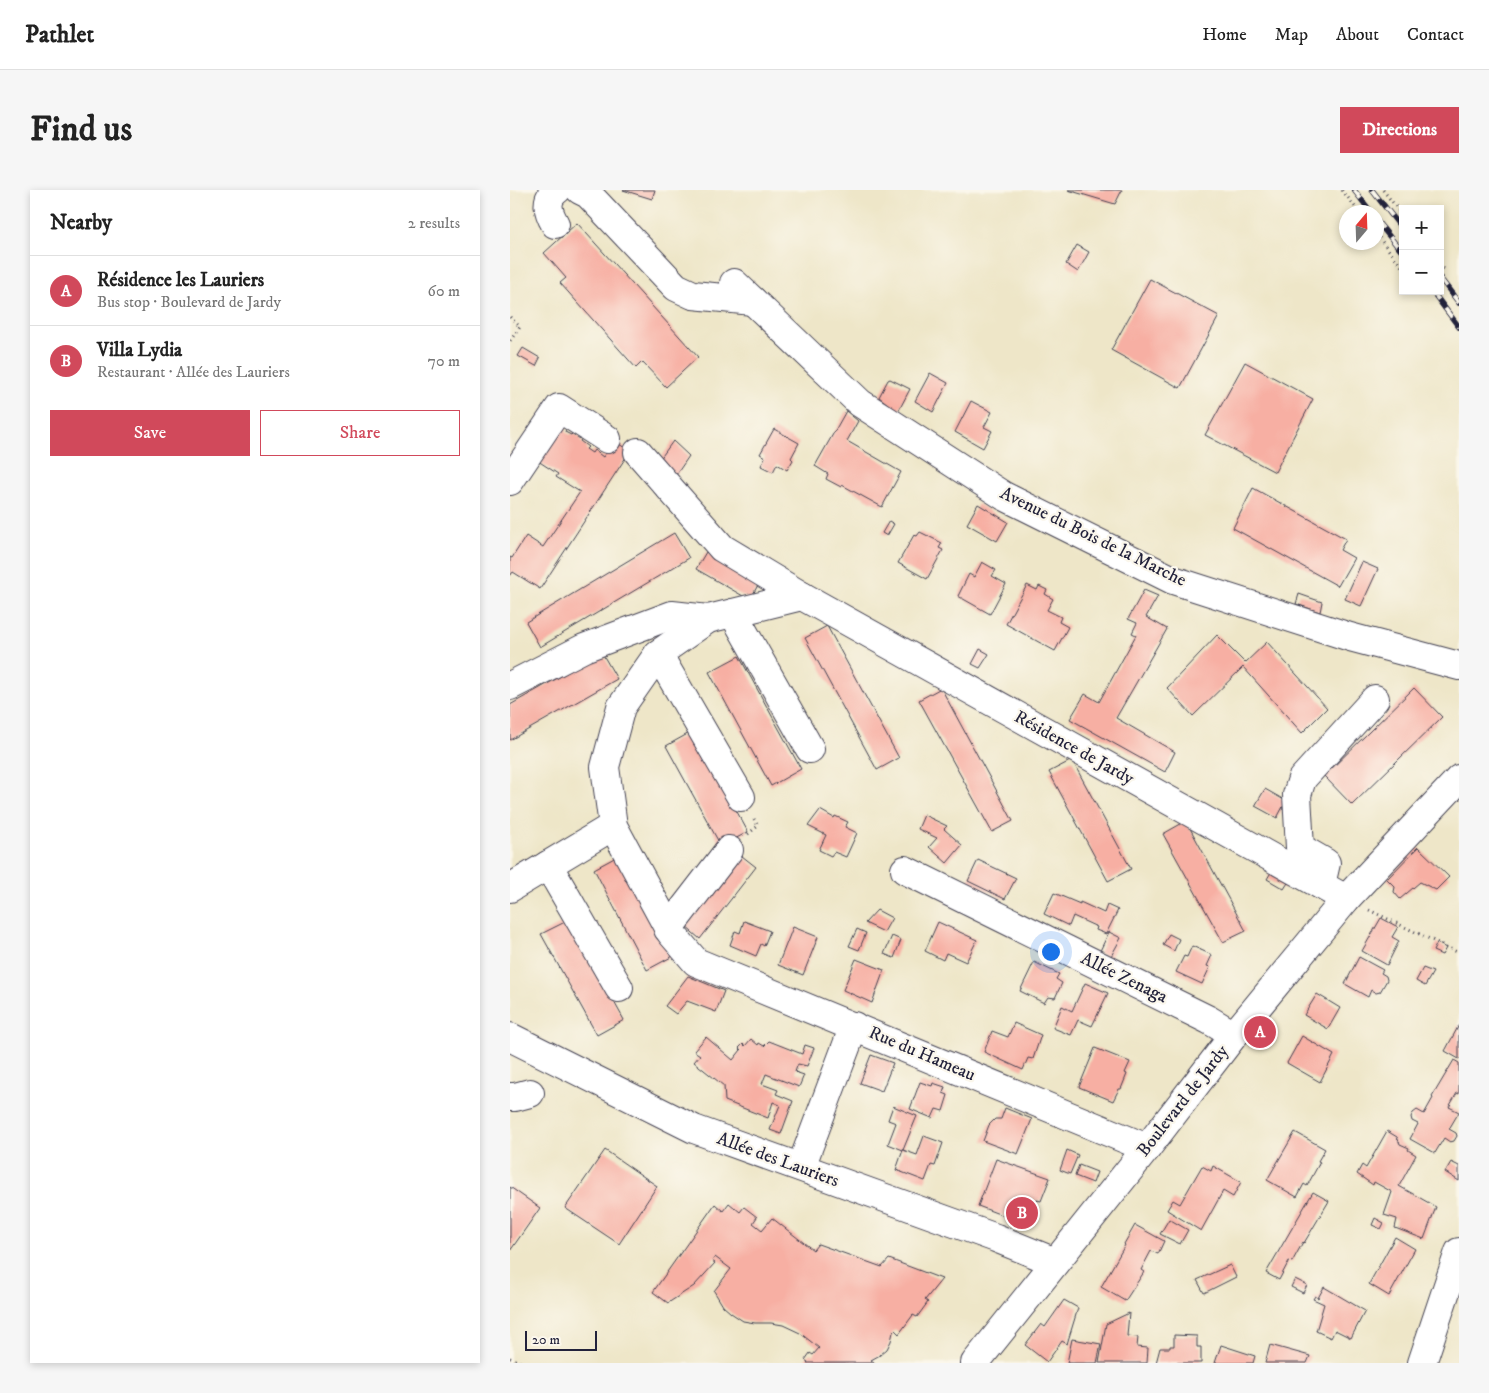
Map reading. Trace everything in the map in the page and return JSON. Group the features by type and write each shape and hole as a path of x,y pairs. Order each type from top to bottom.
{"street":[{"path":"555,224 550,216 548,201 552,193 557,190"},
{"path":"580,190 588,194 676,287 693,295 753,301"},
{"name":"Avenue du Bois de la Marche","path":"734,283 860,403 1004,496 1173,580 1350,637 1459,666"},
{"path":"510,481 559,408 607,439"},
{"name":"Résidence de Jardy","path":"638,452 722,548 802,596 1346,899"},
{"path":"510,686 584,648 672,615 721,616 802,596"},
{"path":"721,616 658,654 621,707 605,767 613,826 668,929 729,850"},
{"path":"721,616 810,749"},
{"path":"658,654 741,797"},
{"path":"1321,885 1326,863 1300,848 1298,795 1302,779 1375,699"},
{"name":"Boulevard de Jardy","path":"974,1363 1147,1148 1234,1035 1346,899 1459,779"},
{"path":"510,888 613,826"},
{"path":"548,865 619,988"},
{"name":"Allée Zenaga","path":"905,870 1209,1020 1234,1035"},
{"name":"Rue du Hameau","path":"668,929 696,962 1147,1148"},
{"path":"801,1167 854,1026"},
{"name":"Allée des Lauriers","path":"510,1037 694,1130 996,1238 1055,1262"},
{"path":"1422,1363 1459,1252"}],"path":[{"path":"1342,190 1354,205"},
{"path":"1383,190 1399,211"},
{"path":"1384,244 1399,263"},
{"path":"510,317 520,327 510,341"},
{"path":"729,850 758,826 741,797"},
{"path":"1346,899 1459,953"},
{"path":"510,1358 522,1363"}],"building":[{"path":"623,190 655,190 652,199"},
{"path":"1068,190 1122,190 1115,204"},
{"path":"577,223 698,357 666,387 642,362 636,368 560,283 566,278 544,253"},
{"path":"1077,245 1089,252 1078,272 1066,264"},
{"path":"1150,279 1219,316 1180,388 1111,350"},
{"path":"523,348 540,358 536,366 518,356"},
{"path":"1245,362 1313,399 1275,472 1205,435"},
{"path":"930,373 948,383 933,412 915,401"},
{"path":"890,379 910,389 898,412 879,397"},
{"path":"971,401 992,412 984,427 992,431 983,448 955,432"},
{"path":"846,411 858,421 847,441 901,472 882,507 842,485 841,487 826,479 828,474 815,466"},
{"path":"558,423 567,428 565,432 571,435 573,433 582,438 580,441 592,453 594,450 603,457 614,441 630,451 540,589 513,572 510,576 510,557 512,558 526,536 543,547 580,492 556,477 558,474 535,459"},
{"path":"774,429 799,443 787,470 777,464 773,472 761,466 765,457 760,454"},
{"path":"673,441 689,456 676,475 660,459"},
{"path":"1253,488 1346,539 1340,550 1354,558 1338,586 1233,528"},
{"path":"978,504 1008,522 997,541 967,524"},
{"path":"889,521 894,524 887,536 882,533"},
{"path":"920,532 942,543 939,548 943,550 927,579 898,563 914,535 917,536"},
{"path":"674,533 689,558 540,647 526,622"},
{"path":"706,552 759,583 750,600 696,569"},
{"path":"982,562 996,570 992,576 1006,584 990,614 958,596 969,574 974,577"},
{"path":"1362,562 1378,569 1361,606 1345,599"},
{"path":"1027,585 1037,590 1039,586 1047,590 1045,594 1053,599 1047,610 1061,617 1059,622 1068,627 1055,651 1006,624"},
{"path":"1144,590 1158,596 1146,617 1167,629 1116,718 1175,752 1165,772 1070,719 1085,694 1099,702 1136,635 1132,633 1137,623 1128,619"},
{"path":"1299,594 1322,602 1320,612 1296,604"},
{"path":"827,626 899,758 877,770 805,638"},
{"path":"1217,635 1245,663 1267,642 1327,708 1302,733 1243,667 1193,716 1167,688"},
{"path":"980,649 989,654 980,668 972,664"},
{"path":"602,653 617,679 510,740 510,705"},
{"path":"739,656 801,769 771,786 709,672"},
{"path":"941,688 1013,821 992,832 919,700"},
{"path":"1414,688 1442,717 1352,805 1324,776"},
{"path":"693,731 748,832 721,846 666,746"},
{"path":"1072,760 1131,869 1108,881 1049,772"},
{"path":"1265,789 1286,801 1277,818 1255,806"},
{"path":"820,810 834,818 835,816 848,822 845,827 857,833 846,857 834,852 831,856 819,850 826,835 808,826"},
{"path":"924,815 947,826 944,829 962,845 947,863 929,847 937,838 918,829"},
{"path":"1186,821 1246,931 1223,942 1163,834"},
{"path":"1418,847 1449,877 1436,890 1420,882 1400,899 1394,892 1395,887 1387,879"},
{"path":"620,855 675,955 647,970 594,869"},
{"path":"742,856 756,867 700,939 685,926"},
{"path":"978,860 1016,878 1005,899 968,881"},
{"path":"1273,869 1291,878 1284,889 1267,879"},
{"path":"1054,893 1104,913 1107,905 1118,910 1106,934 1096,930 1097,927 1073,916 1069,926 1044,914"},
{"path":"877,910 892,918 884,932 865,923"},
{"path":"1381,918 1398,927 1392,937 1399,941 1387,965 1362,951"},
{"path":"569,920 624,1020 597,1035 541,934"},
{"path":"744,921 770,931 764,946 761,944 756,956 730,945 735,931 740,933"},
{"path":"938,922 977,940 966,962 946,953 943,960 925,951"},
{"path":"793,927 818,937 803,975 778,965"},
{"path":"857,929 866,933 859,950 849,946"},
{"path":"1109,932 1121,938 1110,958 1099,953"},
{"path":"1169,934 1179,939 1174,951 1163,945"},
{"path":"892,936 901,940 894,958 884,954"},
{"path":"1437,943 1446,948 1442,955 1433,951"},
{"path":"1192,946 1212,955 1207,966 1210,967 1202,984 1176,972 1184,956 1187,957"},
{"path":"1359,957 1383,970 1381,973 1386,976 1387,980 1380,992 1376,993 1371,990 1368,997 1345,984"},
{"path":"856,959 884,970 872,1003 843,990"},
{"path":"1034,962 1059,974 1056,979 1062,983 1055,998 1048,997 1044,1003 1020,991"},
{"path":"1423,968 1433,972 1425,986 1416,981"},
{"path":"688,976 724,991 716,1012 687,1001 676,1014 665,1006"},
{"path":"1085,983 1108,993 1092,1026 1078,1020 1071,1035 1053,1028 1062,1006 1072,1011"},
{"path":"1317,994 1340,1008 1328,1029 1304,1015"},
{"path":"1014,1023 1041,1035 1033,1059 1028,1058 1023,1070 984,1052 992,1031 1008,1037"},
{"path":"1459,1025 1459,1059 1445,1051"},
{"path":"1302,1036 1334,1055 1320,1082 1287,1063"},
{"path":"706,1037 733,1060 741,1050 739,1048 743,1044 745,1046 751,1039 758,1045 759,1043 764,1046 769,1041 802,1054 805,1045 814,1048 807,1066 798,1064 796,1069 795,1072 804,1075 799,1087 766,1074 762,1084 778,1090 776,1094 793,1101 781,1134 770,1130 780,1105 773,1102 768,1118 725,1101 724,1086 694,1062 700,1055 694,1051"},
{"path":"1095,1048 1130,1062 1121,1089 1119,1089 1113,1101 1079,1087"},
{"path":"871,1055 893,1063 882,1091 860,1083"},
{"path":"1454,1060 1459,1063 1459,1094 1457,1093 1449,1107 1459,1112 1449,1129 1456,1133 1457,1136 1454,1141 1450,1142 1444,1138 1435,1153 1410,1139 1418,1124 1412,1121 1411,1117 1417,1110 1424,1114"},
{"path":"920,1082 932,1086 933,1083 945,1087 943,1093 948,1095 943,1111 936,1109 932,1118 910,1109"},
{"path":"893,1106 917,1116 903,1150 888,1144 896,1123 888,1120"},
{"path":"1005,1108 1032,1119 1018,1154 983,1141 989,1125 995,1119 1001,1119"},
{"path":"1387,1131 1397,1137 1400,1144 1409,1148 1408,1150 1416,1155 1399,1186 1436,1207 1424,1239 1395,1228 1397,1219 1384,1215 1392,1192 1374,1182 1373,1185 1357,1174 1362,1165 1366,1168"},
{"path":"1295,1132 1325,1149 1307,1186 1304,1184 1297,1197 1267,1180"},
{"path":"924,1136 943,1143 935,1166 931,1165 925,1181 896,1170 903,1150 917,1155"},
{"path":"605,1150 657,1186 619,1244 565,1208"},
{"path":"1067,1150 1078,1155 1070,1174 1060,1170"},
{"path":"996,1159 1050,1178 1041,1201 1037,1200 1028,1225 978,1206"},
{"path":"1451,1162 1459,1166 1459,1181 1445,1172"},
{"path":"1079,1165 1097,1172 1093,1183 1075,1176"},
{"path":"1202,1166 1211,1171 1213,1166 1241,1182 1233,1197 1223,1191 1201,1231 1167,1210 1173,1200 1180,1204"},
{"path":"510,1187 540,1208 510,1251"},
{"path":"1313,1192 1329,1201 1292,1262 1289,1261 1279,1280 1266,1273"},
{"path":"729,1203 740,1212 744,1207 757,1217 753,1223 762,1230 772,1218 813,1250 818,1244 882,1267 889,1259 942,1279 925,1300 928,1302 917,1317 913,1315 899,1334 895,1330 893,1332 887,1349 871,1360 875,1363 807,1363 805,1360 810,1353 813,1355 819,1348 800,1333 783,1325 743,1321 723,1306 714,1291 731,1269 715,1257 712,1261 715,1263 694,1286 668,1303 653,1292 715,1204 723,1211"},
{"path":"1375,1218 1384,1223 1381,1229 1372,1225"},
{"path":"1169,1219 1188,1230 1180,1244 1160,1234"},
{"path":"1135,1225 1164,1241 1158,1254 1151,1251 1141,1270 1144,1272 1125,1301 1101,1287"},
{"path":"1395,1237 1415,1249 1389,1296 1369,1284"},
{"path":"1230,1265 1236,1277 1204,1293 1197,1280"},
{"path":"1295,1279 1307,1285 1303,1293 1291,1287"},
{"path":"1324,1287 1365,1311 1351,1338 1335,1330 1331,1338 1316,1331 1324,1304 1313,1299 1315,1296 1318,1298"},
{"path":"1064,1300 1078,1308 1067,1344 1062,1341 1047,1362 1025,1345 1041,1324 1045,1327"},
{"path":"1129,1313 1127,1336 1138,1337 1137,1347 1148,1348 1147,1363 1099,1363 1106,1324"},
{"path":"1174,1335 1197,1336 1197,1347 1201,1347 1201,1363 1156,1363 1160,1348 1174,1346"},
{"path":"1072,1339 1101,1344 1097,1363 1067,1363"},
{"path":"1221,1345 1255,1356 1253,1363 1215,1363"},
{"path":"1270,1345 1310,1356 1307,1363 1265,1363"}],"railway":[{"path":"1354,190 1366,205"},
{"path":"1372,190 1399,225"},
{"path":"1384,230 1401,250"},
{"path":"1444,283 1459,303"},
{"path":"1435,295 1459,327"}],"place":[{"name":"Résidence les Lauriers","path":"1260,1032"},
{"name":"Villa Lydia","path":"1022,1213"}]}
